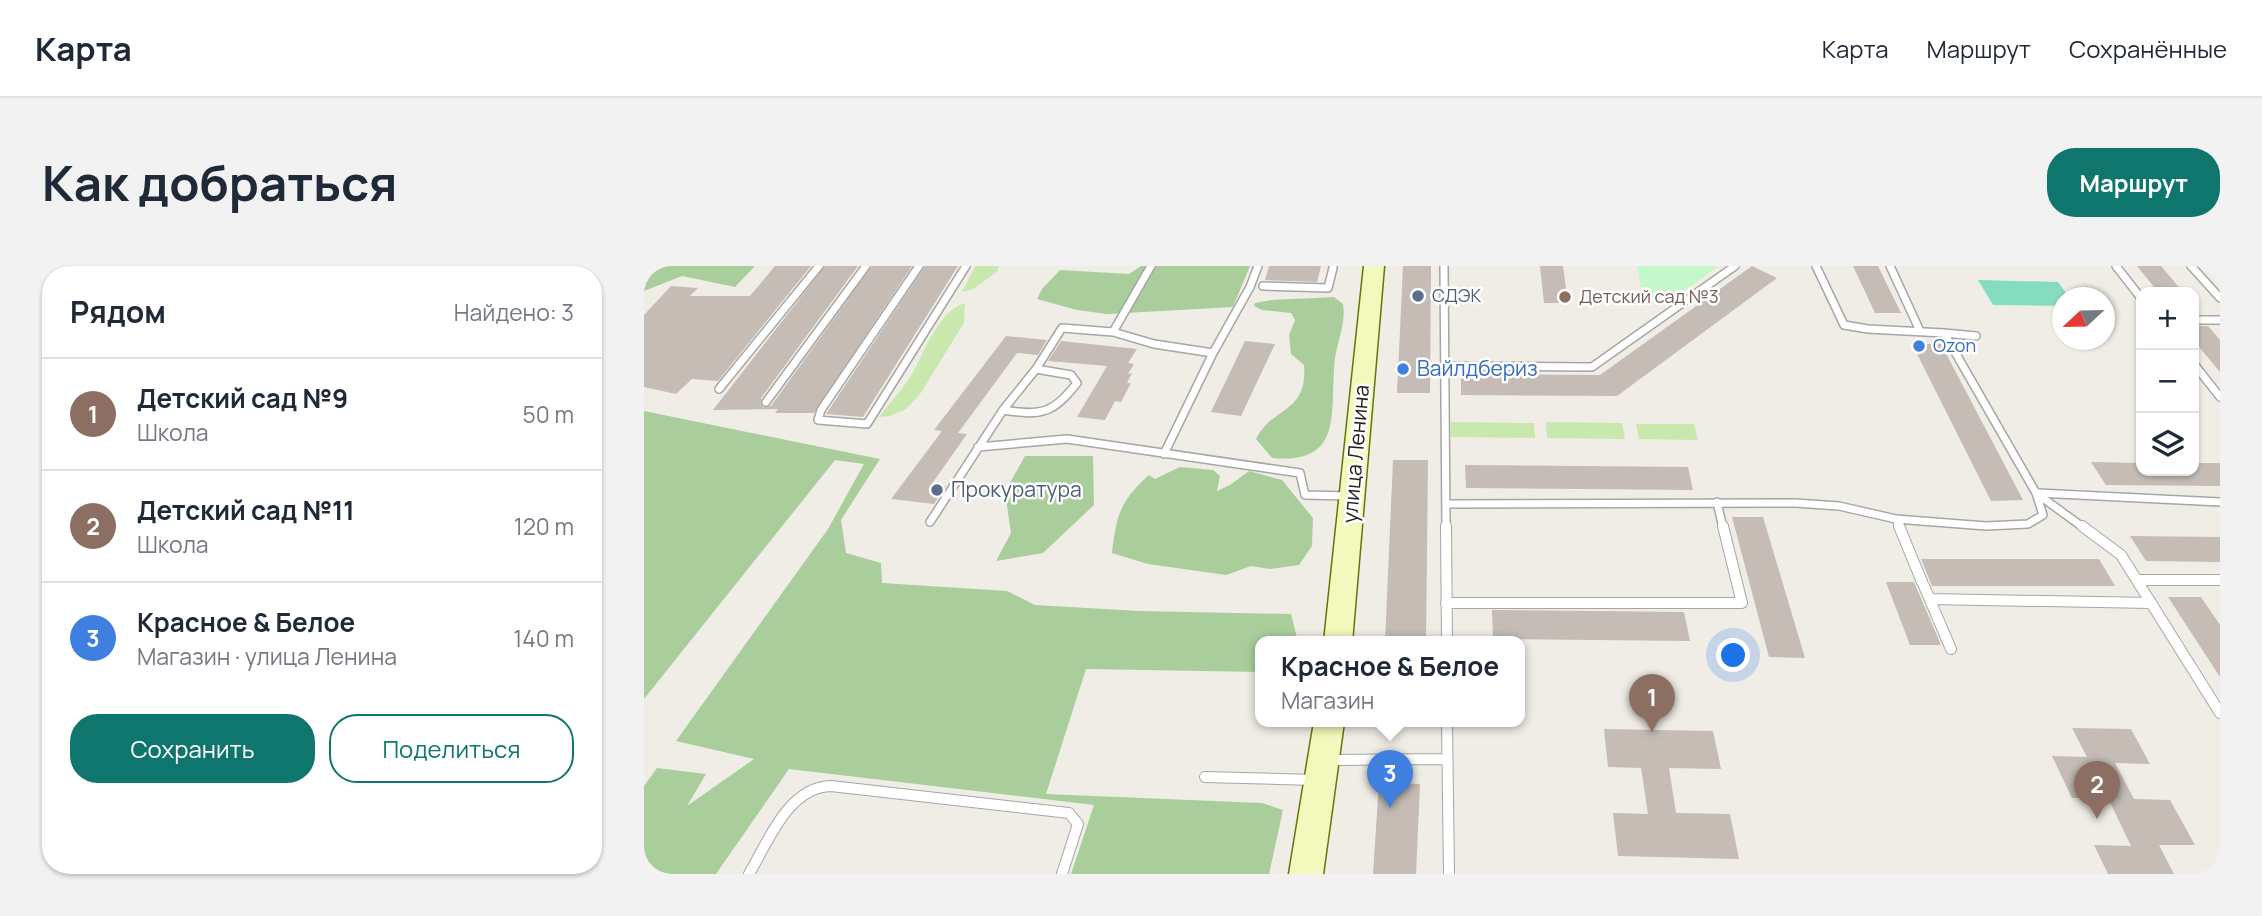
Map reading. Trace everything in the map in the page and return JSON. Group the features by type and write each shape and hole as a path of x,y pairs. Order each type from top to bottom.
{"main road":[{"name":"улица Ленина","path":"1339,636 1374,266"},
{"path":"1306,874 1328,727"}],"lane":[{"path":"719,389 819,266"},
{"path":"766,402 866,266"},
{"path":"919,266 821,410 818,420 867,424 965,266"},
{"path":"1113,332 1151,266"},
{"path":"1164,454 1213,353 1250,287 1258,266"},
{"path":"1444,266 1447,636"},
{"path":"1445,366 1592,367 1735,266"},
{"path":"1816,266 1844,325 1867,332 1920,331 1976,336"},
{"path":"1890,266 1920,331"},
{"path":"2116,266 2136,292"},
{"path":"2191,266 2220,298"},
{"path":"1263,286 1328,288 1333,268"},
{"path":"2199,320 2220,320"},
{"path":"930,522 1003,410 1036,369 1062,328 1113,332 1154,344 1213,353"},
{"path":"1446,504 1717,502 1839,506 1896,519 1986,526 2028,524 2043,515 2036,493 1944,333"},
{"path":"1003,410 1037,415 1062,405 1077,383 1071,375 1036,369"},
{"path":"2199,370 2220,397"},
{"path":"978,447 998,448 1067,439 1300,473 1305,495 1351,496"},
{"path":"2036,493 2220,502"},
{"path":"2036,493 2121,555 2220,713"},
{"path":"1447,603 1742,603 1717,502"},
{"path":"1896,519 1951,649"},
{"path":"2137,580 2220,580"},
{"path":"1930,600 2151,603"},
{"path":"1447,727 1449,874"},
{"path":"1205,777 1447,759"},
{"path":"749,874 795,802 806,791 818,786 1069,813 1077,824 1076,836 1062,874"}],"green space":[{"path":"644,266 755,266 735,287 682,276 644,291"},
{"path":"975,266 999,266 997,272 973,289 962,292"},
{"path":"1141,266 1250,266 1233,307 1107,314 1077,310 1037,299 1042,289 1060,270 1129,274"},
{"path":"1637,266 1718,266 1669,303 1644,303"},
{"path":"1978,280 2058,282 2062,287 2052,287 2052,306 1993,305"},
{"path":"1334,297 1343,304 1343,318 1335,358 1329,430 1323,443 1312,453 1296,458 1272,458 1256,439 1271,420 1295,401 1304,381 1304,365 1291,354 1289,335 1295,320 1291,313 1262,310 1254,306 1255,303"},
{"path":"965,303 964,323 920,394 906,409 890,416 879,417 907,382 945,316"},
{"path":"644,411 880,459 841,520 846,553 881,563 882,583 1007,591 1035,605 1139,611 1291,614 1296,636 1255,636 1255,672 1086,669 1046,794 1262,803 1283,810 1269,874 1071,874 1094,805 789,769 716,874 644,874 644,786 657,768 706,774 687,806 754,759 676,741 828,529 864,464 835,460 644,699"},
{"path":"1451,422 1534,423 1535,438 1451,437"},
{"path":"1546,422 1622,423 1625,439 1547,438"},
{"path":"1636,424 1694,424 1698,440 1639,439"},
{"path":"1025,456 1093,456 1094,505 1043,553 996,561 1011,533 1005,492"},
{"path":"1180,467 1213,470 1220,476 1217,491 1249,471 1282,480 1313,518 1312,546 1299,565 1270,569 1251,566 1226,575 1148,564 1112,553 1121,510 1132,493 1149,475 1155,479"}],"building":[{"path":"775,266 811,266 718,381 692,379 676,394 644,387 644,315 671,286 698,288 690,296 750,296"},
{"path":"825,266 858,266 761,398 763,407 771,406 872,266 912,266 814,413 775,413 778,409 713,410"},
{"path":"925,266 958,266 863,417 826,414"},
{"path":"1269,266 1321,266 1317,282 1265,280"},
{"path":"1403,266 1431,266 1430,393 1397,393"},
{"path":"1540,266 1563,266 1568,303 1544,303"},
{"path":"1752,266 1777,278 1617,396 1461,395 1461,374 1600,375"},
{"path":"1853,266 1878,266 1901,313 1875,313"},
{"path":"2137,266 2161,266 2179,287 2154,287"},
{"path":"2199,326 2208,326 2220,340 2220,372 2199,347"},
{"path":"1006,336 1047,340 1038,355 1017,353 958,433 967,434 931,485 946,486 934,504 891,499 942,431 934,430"},
{"path":"1061,341 1137,349 1128,363 1134,364 1128,374 1132,373 1127,383 1131,383 1121,402 1115,401 1105,420 1077,417 1107,366 1048,361"},
{"path":"1245,341 1275,344 1241,416 1211,412"},
{"path":"1912,344 1941,344 2023,500 1991,501"},
{"path":"1393,460 1428,460 1426,636 1385,636"},
{"path":"2091,462 2136,463 2136,476 2199,476 2199,463 2220,463 2220,486 2106,485"},
{"path":"1465,465 1688,467 1693,490 1466,488"},
{"path":"1732,517 1763,517 1805,658 1769,657"},
{"path":"2130,536 2220,537 2220,562 2146,561"},
{"path":"1921,559 2099,559 2115,586 1932,586"},
{"path":"1886,582 1914,582 1941,645 1910,645"},
{"path":"2168,597 2201,597 2220,625 2220,677"},
{"path":"1492,610 1684,612 1690,641 1525,639 1525,636 1493,636"},
{"path":"2072,728 2131,729 2150,764 2115,763 2134,799 2170,800 2195,845 2159,845 2174,874 2108,874 2094,845 2131,846 2108,798 2072,798 2052,756 2087,757"},
{"path":"1604,729 1713,731 1721,769 1669,768 1676,813 1730,814 1739,859 1618,856 1613,813 1648,814 1641,768 1608,767"},
{"path":"1379,782 1420,784 1416,874 1373,874"}],"place":[{"name":"СДЭК","path":"1418,296"},
{"name":"Детский сад №3","path":"1565,297"},
{"name":"Ozon","path":"1919,346"},
{"name":"Вайлдбериз","path":"1403,369"},
{"name":"Прокуратура","path":"937,490"},
{"name":"Детский сад №9","path":"1652,732"},
{"name":"Красное & Белое","path":"1390,808"},
{"name":"Детский сад №11","path":"2097,819"}]}
